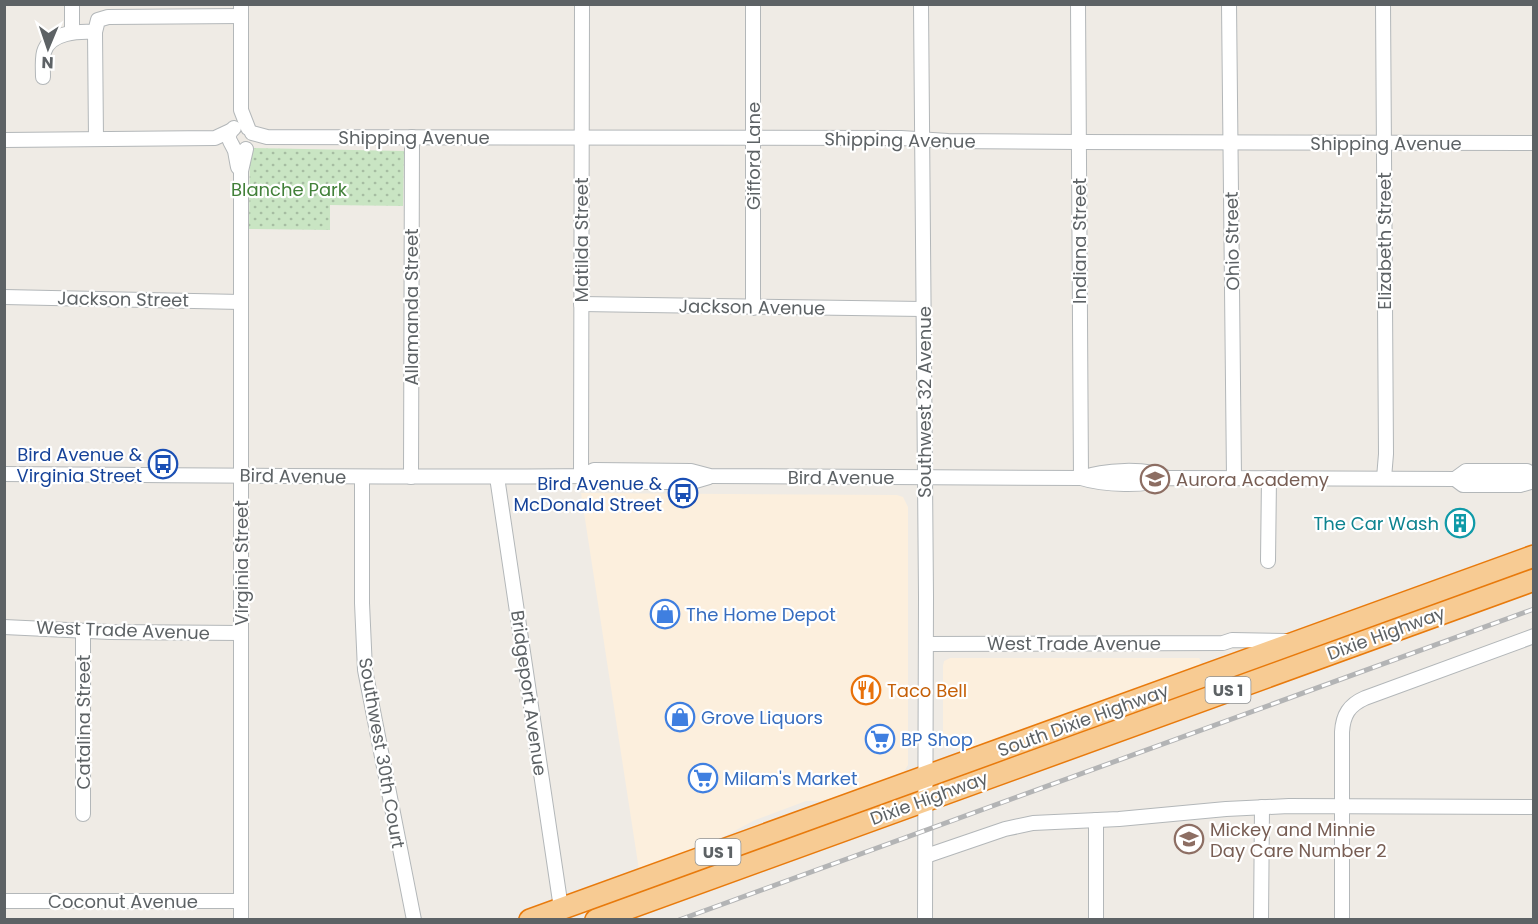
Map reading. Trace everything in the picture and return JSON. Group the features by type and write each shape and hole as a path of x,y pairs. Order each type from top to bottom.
{"highway":[{"name":"South Dixie Highway","path":"530,920 1533,556"},
{"name":"Dixie Highway","path":"596,920 1533,580"}],"street":[{"path":"72,4 72,32"},
{"name":"Matilda Street","path":"581,476 582,4"},
{"name":"Gifford Lane","path":"753,4 753,308"},
{"name":"Southwest 32 Avenue","path":"921,4 927,776 925,920"},
{"name":"Indiana Street","path":"1078,4 1081,478"},
{"name":"Ohio Street","path":"1229,4 1234,478"},
{"name":"Elizabeth Street","path":"1383,4 1386,454 1384,478"},
{"path":"4,140 216,138 218,142 241,138 238,112 241,110 241,10 144,11 102,18 96,22 96,139"},
{"path":"43,77 44,55 48,45 72,32 95,32"},
{"name":"Shipping Avenue","path":"241,138 265,140 267,137 412,136 1231,143 1533,143"},
{"name":"Allamanda Street","path":"411,477 412,136"},
{"name":"Virginia Street","path":"241,138 238,167 241,171 241,920"},
{"name":"Jackson Street","path":"4,297 241,302"},
{"name":"Jackson Avenue","path":"581,304 923,309"},
{"name":"Bird Avenue","path":"4,474 581,476 592,482 692,482 710,476 1081,478 1096,483 1157,483 1167,478 1455,478 1466,471 1527,471 1533,475"},
{"name":"Southwest 30th Court","path":"362,477 364,670 414,920"},
{"name":"Bridgeport Avenue","path":"497,477 561,909"},
{"path":"1268,561 1269,478"},
{"name":"Bird Avenue","path":"1455,478 1463,485 1520,485 1533,481"},
{"name":"West Trade Avenue","path":"4,627 83,631 241,633"},
{"name":"Catalina Street","path":"83,631 83,814"},
{"path":"1342,920 1342,732 1348,709 1365,698 1533,636"},
{"name":"West Trade Avenue","path":"926,644 1297,641"},
{"path":"1223,643 1232,652 1234,664"},
{"path":"926,856 1020,825 1058,821 1262,807 1533,807"},
{"path":"1261,920 1262,807"},
{"path":"1096,820 1096,920"},
{"name":"Coconut Avenue","path":"4,901 241,901"}],"shaded area":[{"path":"581,493 897,495 903,497 908,507 908,765 904,772 828,801 806,801 755,820 710,844 639,870"},
{"path":"950,658 1199,658 1201,661 1199,667 963,752 945,743 943,737 943,666 944,661"}],"green space":[{"name":"Blanche Park","path":"250,148 404,151 403,206 330,205 330,230 249,229"}],"railway":[{"path":"679,920 1534,609"}],"place":[{"name":"Bird Avenue & Virginia Street","path":"163,464"},
{"name":"Aurora Academy","path":"1155,479"},
{"name":"Bird Avenue & McDonald Street","path":"683,493"},
{"name":"The Car Wash","path":"1460,523"},
{"name":"The Home Depot","path":"665,614"},
{"name":"Taco Bell","path":"866,690"},
{"name":"Grove Liquors","path":"680,717"},
{"name":"BP Shop","path":"880,739"},
{"name":"Milam's Market","path":"703,778"},
{"name":"Mickey and Minnie Day Care Number 2","path":"1189,839"}]}
